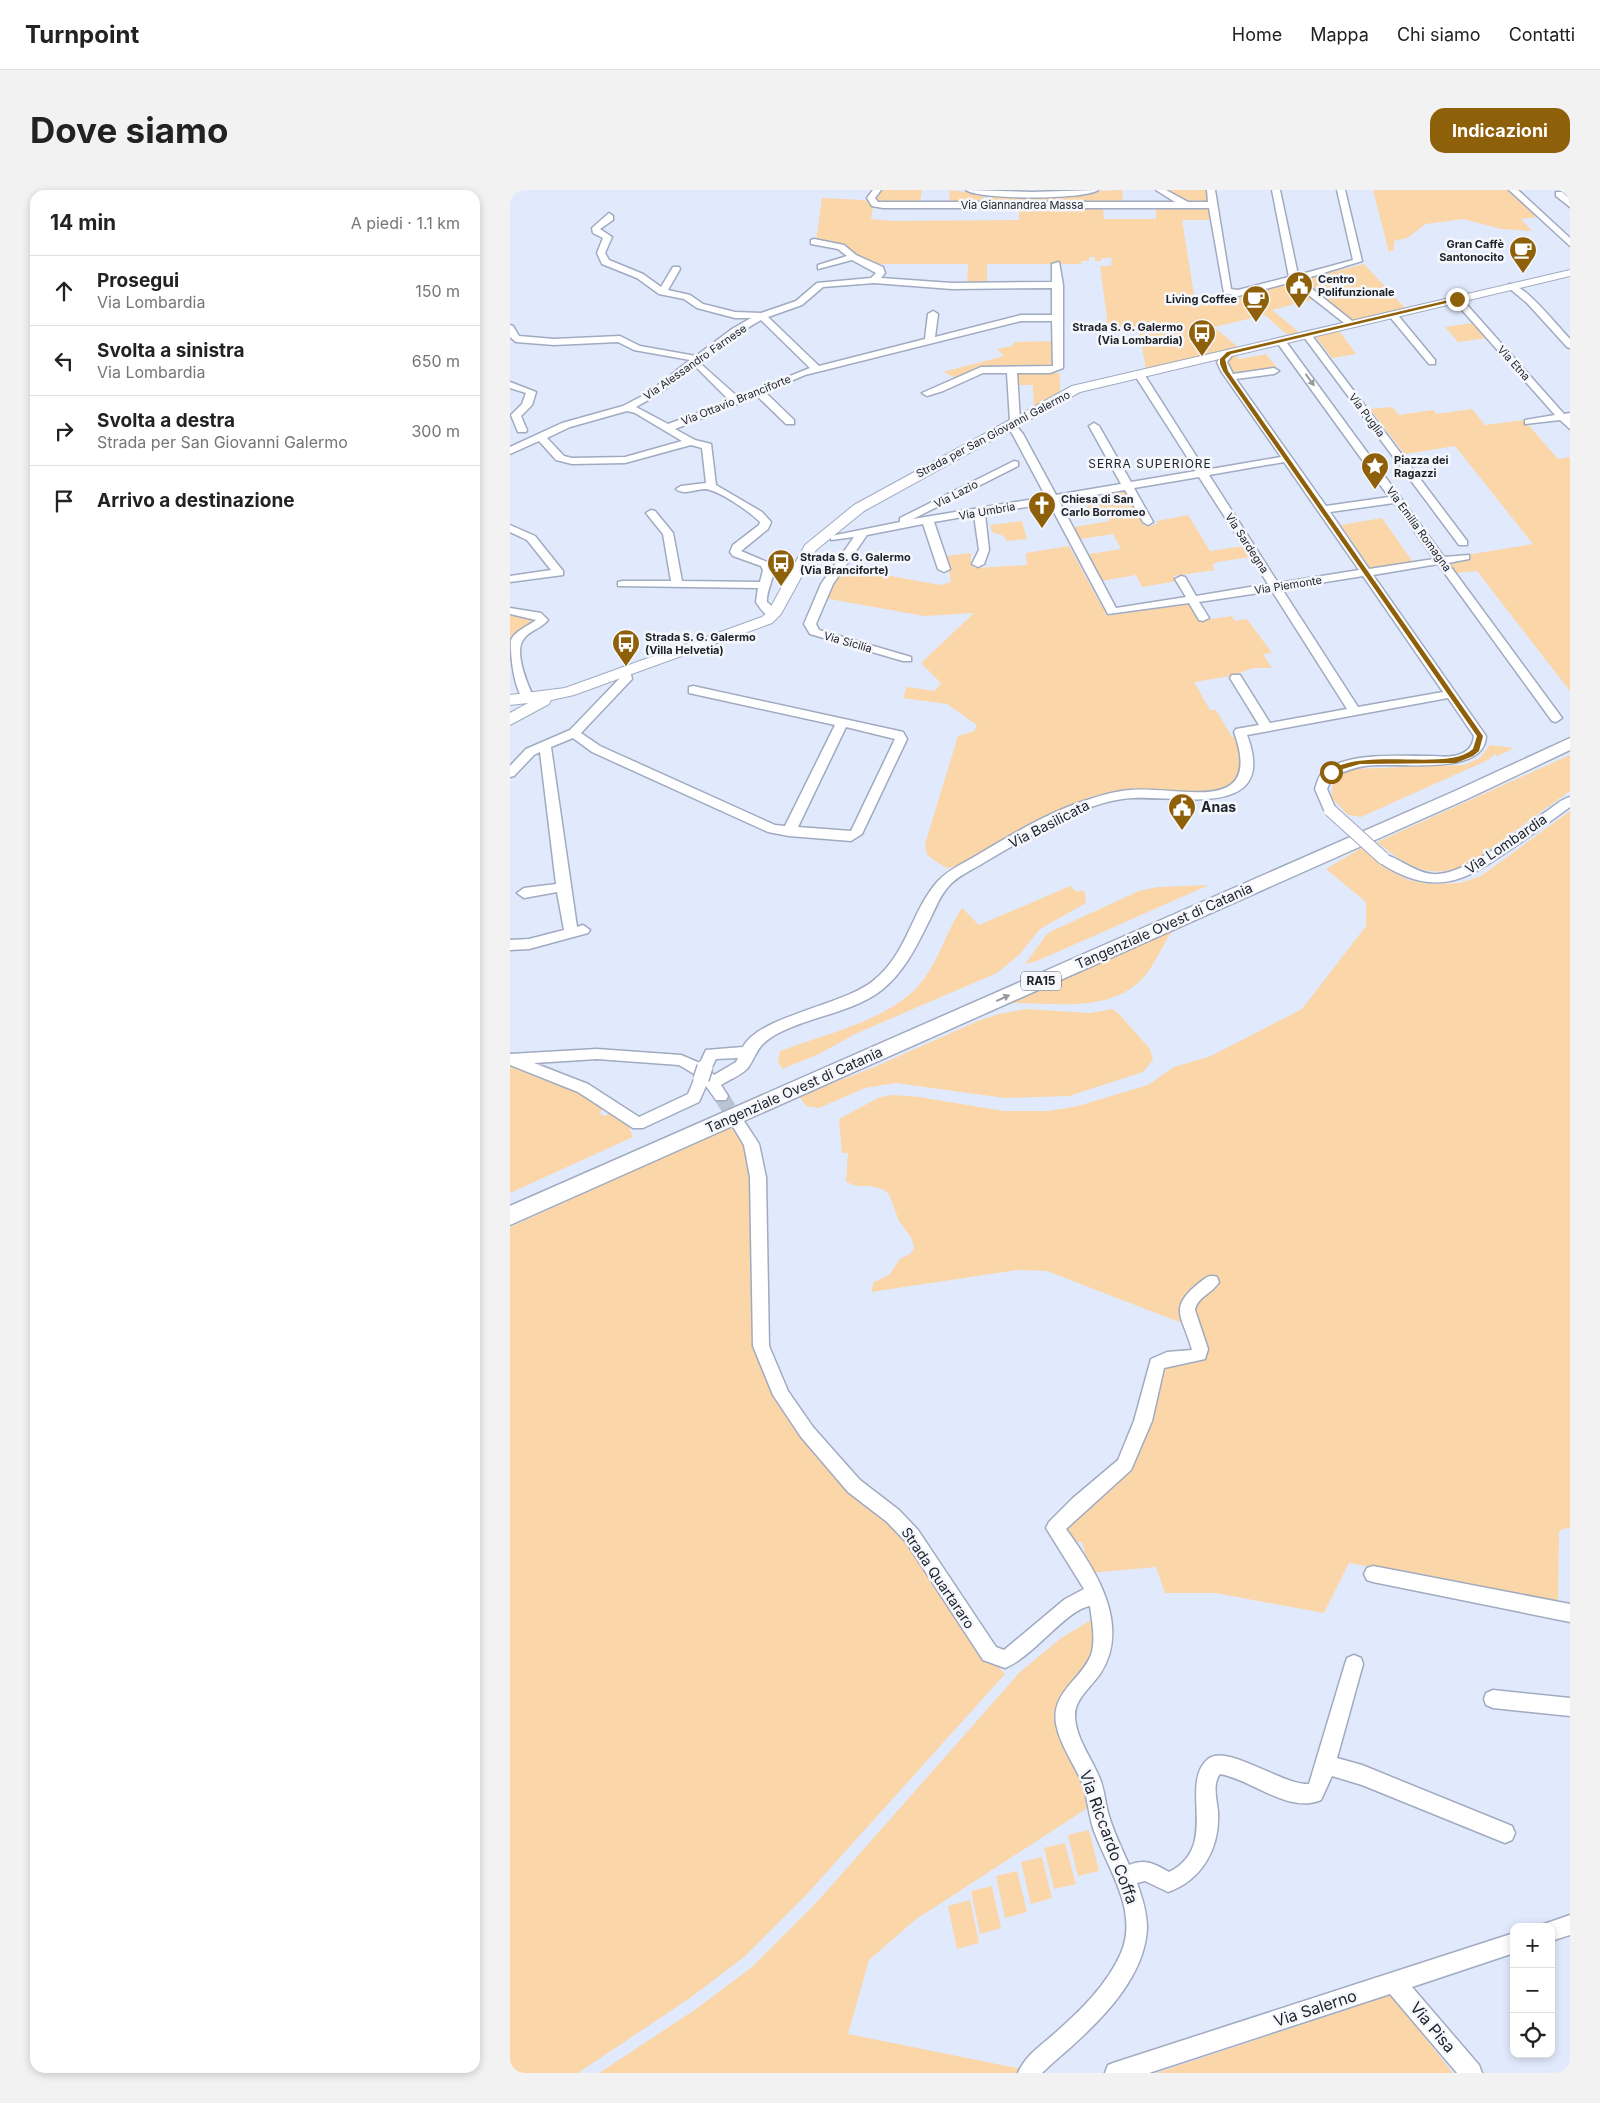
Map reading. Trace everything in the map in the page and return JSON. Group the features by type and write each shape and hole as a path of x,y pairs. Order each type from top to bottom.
{"highway":[{"name":"Tangenziale Ovest di Catania","path":"510,1203 1090,944 1452,788 1570,732"},
{"name":"Tangenziale Ovest di Catania","path":"510,1216 1461,795 1570,743"}],"main road":[{"name":"Strada per San Giovanni Galermo","path":"774,614 807,552 818,539 869,501 1076,389 1196,360 1223,364 1281,341 1570,273"},
{"path":"510,720 526,704 569,692 749,627 767,620 774,614"},
{"path":"510,700 526,704"}],"street":[{"name":"Via Giannandrea Massa","path":"877,190 871,198 875,204 1213,205"},
{"path":"970,190 986,193 1060,194 1094,190"},
{"path":"1160,190 1186,204"},
{"path":"1211,190 1227,291 1238,293 1358,261 1341,190"},
{"path":"1276,190 1294,279 1351,324"},
{"path":"1513,190 1570,243"},
{"path":"986,193 986,205"},
{"path":"1559,194 1570,204"},
{"path":"609,216 609,220 596,228 596,231 608,238 601,250 602,258 609,264 640,276 662,292 687,298 700,306 734,315 762,316 817,369"},
{"path":"814,242 841,247 853,257 880,269 881,273 874,280"},
{"path":"821,266 853,257"},
{"path":"927,392 940,390 974,371 1050,370 1058,368 1058,285 1056,264"},
{"path":"662,292 676,269"},
{"name":"Via Alessandro Farnese","path":"510,451 566,425 627,408 700,364 735,331 762,316 799,303 812,294 820,285 874,280 952,286 1058,285"},
{"path":"1512,286 1570,345"},
{"name":"Via Etna","path":"1457,299 1566,417 1570,426"},
{"path":"930,342 933,314"},
{"path":"1393,315 1432,362"},
{"name":"Via Ottavio Branciforte","path":"667,428 817,369 1021,318 1048,317 1058,320"},
{"path":"510,328 516,338 524,340 568,342 620,339 637,348 700,364 736,401"},
{"name":"Via Puglia","path":"1307,335 1463,543"},
{"name":"Via Emilia Romagna","path":"1281,341 1371,450 1398,499 1556,718"},
{"path":"1223,364 1274,371"},
{"path":"1223,364 1286,459 1451,694"},
{"path":"1012,370 1013,423 1052,499"},
{"name":"Via Sardegna","path":"1139,374 1354,711"},
{"path":"510,385 531,392 527,405 516,415 522,430"},
{"path":"759,392 790,422"},
{"path":"627,408 639,411 667,428"},
{"path":"1529,422 1566,417"},
{"path":"1094,426 1148,522"},
{"name":"Via Ottavio Branciforte","path":"667,428 691,442 708,446 711,486"},
{"path":"510,429 522,430 541,436 560,458 572,461 624,460 691,442"},
{"path":"1371,450 1391,447"},
{"name":"Via Umbria","path":"835,538 900,525 928,522 1286,459"},
{"name":"Via Lazio","path":"900,525 901,521 1014,464"},
{"path":"682,489 711,486 758,514 766,522 764,527 737,547 735,552 741,556 766,564 769,571 760,598 766,608 774,614"},
{"name":"Via Piemonte","path":"1052,499 1112,612 1465,557"},
{"path":"1323,510 1398,499"},
{"path":"978,564 984,550 979,512"},
{"path":"651,513 668,533 677,584"},
{"path":"928,522 944,568"},
{"path":"510,528 531,538 558,572 510,579"},
{"name":"Via Sicilia","path":"863,532 827,584 810,628 814,632 907,659"},
{"path":"1181,579 1203,618"},
{"path":"622,584 763,585"},
{"path":"510,611 537,615 542,620 518,638 513,645 513,658 526,704"},
{"path":"510,773 530,752 574,733 626,679 624,671"},
{"path":"1236,678 1266,727"},
{"path":"574,733 596,749 773,829 851,837 856,834 901,739 899,735 693,690"},
{"name":"Via Basilicata","path":"709,1065 740,1066 747,1052 758,1038 771,1031 862,995 878,985 902,959 942,884 956,873 1077,806 1102,798 1132,794 1196,796 1233,788 1246,777 1248,766 1247,749 1240,732 1451,694"},
{"name":"Via Lombardia","path":"1451,694 1477,730 1480,740 1476,750 1471,755 1456,760 1370,761 1343,765 1326,777 1321,789 1323,801 1330,810 1383,858 1401,870 1419,876 1434,878 1454,877 1472,870 1570,801"},
{"path":"789,832 842,724"},
{"path":"510,946 529,944 577,931 563,886 545,745"},
{"path":"524,893 563,886"},
{"path":"511,1060 597,1054 671,1059 694,1065 709,1065 747,1052"},
{"path":"511,1060 583,1088 638,1124 694,1098 709,1065"},
{"path":"709,1065 721,1096"},
{"name":"Strada Quartararo","path":"739,1125 751,1144 758,1177 761,1346 788,1407 854,1486 893,1516 912,1536 990,1654 1005,1659 1011,1656 1071,1605 1096,1592"},
{"name":"Via Riccardo Coffa","path":"1029,2073 1087,2016 1122,1971 1130,1955 1137,1932 1136,1910 1099,1817 1090,1777 1076,1750 1065,1719 1069,1697 1093,1668 1099,1657 1102,1621 1096,1592 1083,1567 1055,1528 1079,1504 1125,1465 1142,1421 1157,1364 1163,1360 1194,1357 1199,1354 1200,1349 1187,1310 1187,1304 1193,1296 1205,1290 1211,1282"},
{"path":"1373,1574 1570,1613"},
{"path":"1124,1879 1139,1871 1147,1871 1168,1882 1179,1880 1186,1874 1194,1862 1205,1836 1208,1820 1206,1779 1209,1770 1216,1764 1253,1773 1282,1788 1306,1795 1314,1793 1319,1786 1354,1664"},
{"path":"1493,1699 1570,1707"},
{"path":"1325,1764 1362,1775 1505,1833"},
{"path":"1555,1930 1570,1925"},
{"name":"Via Salerno","path":"1116,2073 1510,1944"},
{"name":"Via Pisa","path":"1394,1982 1471,2073"}],"shaded area":[{"path":"880,190 922,190 920,203 876,202 875,195"},
{"path":"949,190 983,194 984,203 950,203"},
{"path":"1122,190 1123,204 988,202 991,195"},
{"path":"1164,190 1207,190 1209,203 1188,203"},
{"path":"1373,190 1507,190 1537,217 1521,219 1532,231 1501,229 1463,219 1426,224 1407,238 1394,241 1394,250 1389,252"},
{"path":"822,198 864,200 879,206 873,207 871,219 891,221 1019,220 1019,207 1103,207 1104,219 1156,219 1156,207 1210,208 1211,220 1182,220 1196,307 1223,298 1232,298 1289,283 1295,284 1315,299 1272,310 1300,333 1286,334 1265,315 1214,327 1239,348 1146,370 1139,330 1106,330 1107,318 1100,266 1111,266 1112,258 1102,258 1101,261 1095,261 1095,257 1089,257 1089,261 1081,261 1081,264 987,264 987,284 967,284 968,264 877,264 816,241"},
{"path":"1364,264 1406,309 1352,321 1304,282 1308,278"},
{"path":"1473,323 1487,338 1458,342 1445,327"},
{"path":"1338,329 1356,354 1332,358 1314,335"},
{"path":"1055,341 1054,367 979,369 956,378 943,372 1004,356 997,349 1012,346 1015,342"},
{"path":"1234,354 1239,359 1266,354 1278,369 1234,375 1227,362"},
{"path":"1015,372 1060,373 1060,395 1034,409 1033,385 1015,385"},
{"path":"1392,407 1399,415 1433,410 1437,414 1472,409 1485,425 1524,420 1558,459 1570,457 1570,691 1477,571 1457,573 1448,562 1468,558 1466,555 1533,544 1455,446 1406,454 1403,452 1370,409"},
{"path":"1124,488 1146,527 1157,524 1157,521 1188,515 1210,551 1243,546 1250,557 1217,562 1212,565 1215,570 1174,576 1177,581 1142,587 1136,575 1102,581 1089,554 1121,549 1113,534 1081,539 1074,527 1110,521 1104,509 1089,510 1081,496"},
{"path":"1382,518 1413,562 1370,568 1341,525"},
{"path":"1022,521 1027,539 1006,541 1004,536 992,532 990,525"},
{"path":"1069,546 1107,616 1190,603 1199,621 1232,616 1235,621 1247,619 1272,653 1263,654 1272,668 1253,668 1231,676 1194,682 1210,710 1216,710 1232,737 1238,736 1244,773 1228,787 1201,792 1091,796 1090,799 1073,805 957,870 953,867 946,868 927,855 925,844 958,736 974,731 977,725 947,704 903,698 907,687 935,691 941,683 922,664 923,661 974,613 924,616 824,598 842,567 940,585 951,582 946,556 971,553 971,565 975,568 1027,565 1026,553"},
{"path":"510,613 538,620 516,636 510,643"},
{"path":"1490,745 1514,748 1497,756 1495,754 1488,760 1361,817 1348,815 1331,797 1333,782 1341,774 1352,769 1464,765 1480,758"},
{"path":"1570,755 1570,791 1468,865 1442,871 1419,869 1398,858 1377,842"},
{"path":"1570,811 1570,1527 1559,1531 1558,1601 1349,1563 1324,1613 1215,1593 1165,1593 1156,1567 1090,1573 1082,1542 1070,1542 1063,1532 1129,1466 1161,1368 1197,1360 1191,1307 1218,1282 1216,1276 1211,1275 1182,1301 1180,1309 1187,1325 1047,1271 1017,1270 871,1292 874,1282 889,1275 900,1259 910,1254 914,1248 912,1239 899,1221 889,1194 882,1189 870,1186 857,1186 846,1182 848,1153 842,1153 839,1119 880,1097 892,1095 919,1097 1004,1111 1049,1111 1078,1106 1148,1085 1174,1067 1211,1056 1302,1009 1366,926 1366,902 1326,869 1361,848 1385,868 1408,880 1430,884 1460,883 1481,876"},
{"path":"1209,885 1037,961 1025,964 1047,934 1139,891 1158,887"},
{"path":"1070,886 1077,892 1082,890 1085,893 1086,903 1040,929 1019,955 997,973 855,1034 819,1054 782,1069 778,1061 780,1051 858,1024 896,1005 911,993 930,971 962,908 979,925"},
{"path":"1173,930 1151,968 1142,979 1128,990 1113,997 1097,1002 1080,1004 1010,1003"},
{"path":"1026,1009 1090,1013 1112,1009 1118,1013 1150,1049 1153,1060 1143,1072 1069,1096 1005,1098 896,1083 865,1088 819,1108 806,1106 799,1096 872,1068 978,1021 999,1014"},
{"path":"510,1064 591,1098 602,1108 600,1114 605,1116 610,1113 628,1125 633,1137 510,1193"},
{"path":"734,1125 751,1155 757,1316 785,1411 894,1522 970,1638 1005,1674 807,1894 744,1957 690,1998 578,2073 510,2073 510,1227"},
{"path":"1093,1619 1094,1658 1069,1689 1092,1805 915,1920 869,1960 848,2034 1022,2069 1019,2073 599,2073 696,2009 752,1967 817,1902 1020,1672 1061,1638"},
{"path":"1089,1830 1099,1871 1078,1876 1068,1835"},
{"path":"1065,1843 1076,1884 1054,1889 1044,1848"},
{"path":"1042,1857 1052,1898 1031,1904 1021,1862"},
{"path":"1017,1871 1027,1912 1005,1918 996,1876"},
{"path":"992,1886 1001,1928 980,1934 971,1891"},
{"path":"970,1900 979,1943 957,1949 948,1906"},
{"path":"1391,1995 1453,2073 1156,2073"}],"tunnel":[{"path":"721,1096 739,1125"}],"place":[{"name":"Gran Caffè Santonocito","path":"1523,274"},
{"name":"Centro Polifunzionale","path":"1299,309"},
{"name":"Living Coffee","path":"1256,323"},
{"name":"Strada S. G. Galermo (Via Lombardia)","path":"1202,357"},
{"name":"Piazza dei Ragazzi","path":"1375,490"},
{"name":"Chiesa di San Carlo Borromeo","path":"1042,529"},
{"name":"Strada S. G. Galermo (Via Branciforte)","path":"781,587"},
{"name":"Strada S. G. Galermo (Villa Helvetia)","path":"626,667"},
{"name":"Anas","path":"1182,831"}],"district":[{"name":"SERRA SUPERIORE","path":"1150,464"}],"route":[{"path":"1331,772 1350,763 1370,761 1444,762 1456,760 1471,755 1479,745 1480,736 1286,459 1226,371 1222,364 1222,359 1229,353 1457,299"}]}
